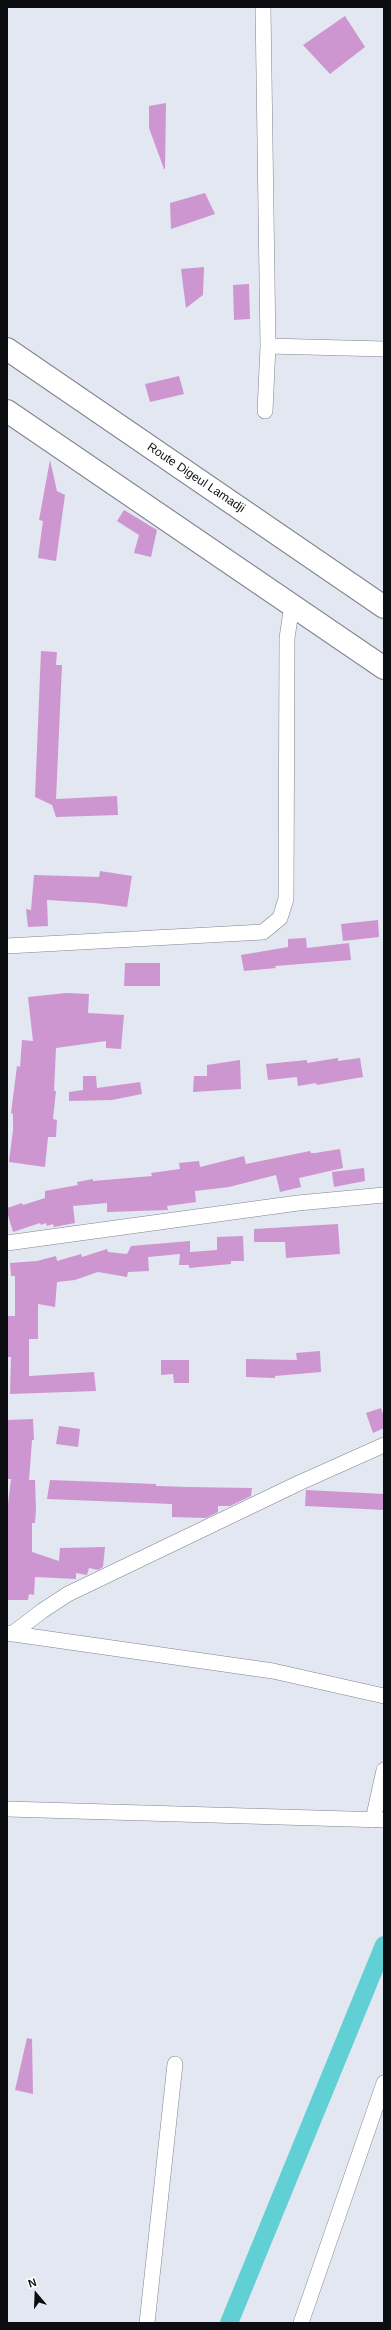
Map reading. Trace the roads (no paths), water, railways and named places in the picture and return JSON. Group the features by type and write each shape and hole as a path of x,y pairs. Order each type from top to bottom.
{"main road":[{"name":"Route Digeul Lamadji","path":"7,349 384,607"},
{"path":"7,411 384,668"}],"street":[{"path":"263,7 268,346 265,411"},
{"path":"268,346 384,349"},
{"path":"7,946 263,932 280,918 286,892 287,638 292,605"},
{"path":"7,1243 298,1203 384,1195"},
{"path":"10,1634 42,1610 68,1594 299,1483 384,1446"},
{"path":"10,1634 273,1671 384,1696"},
{"path":"7,1809 379,1820 384,1770"},
{"path":"147,2323 175,2064"},
{"path":"301,2323 384,2083"}],"waterway":[{"path":"229,2323 384,1945"}]}
